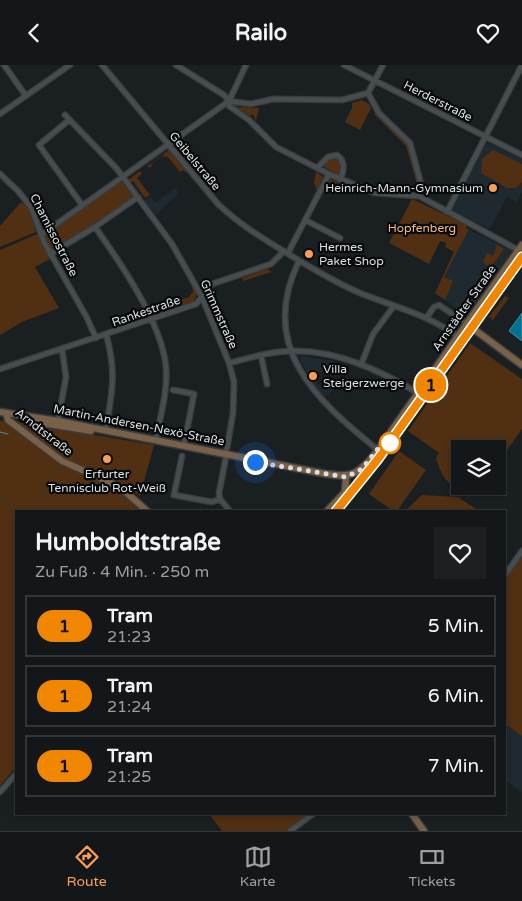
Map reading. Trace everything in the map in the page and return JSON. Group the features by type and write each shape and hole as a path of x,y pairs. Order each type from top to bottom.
{"main road":[{"name":"Arnstädter Straße","path":"346,477 362,469 378,450 521,249"},
{"path":"467,325 522,365"},
{"name":"Martin-Andersen-Nexö-Straße","path":"3,415 58,421 226,455"},
{"name":"Martin-Andersen-Nexö-Straße","path":"3,415 346,477"},
{"name":"Arndtstraße","path":"3,415 62,461 120,487 146,510"},
{"path":"328,510 345,492 346,477"},
{"path":"413,815 424,831"}],"street":[{"path":"4,65 26,96"},
{"path":"0,114 70,65"},
{"name":"Geibelstraße","path":"102,65 218,204 233,218 299,261 360,293 427,317 458,337"},
{"path":"176,65 218,91 229,101 251,104 273,99 342,100 368,93 383,65"},
{"path":"41,235 229,101 246,65"},
{"name":"Herderstraße","path":"344,65 522,155"},
{"path":"447,212 522,65"},
{"path":"368,93 378,113 410,143 421,184 419,197"},
{"path":"229,101 229,106 249,120 276,147 319,165 329,174 340,180 374,193 419,197 521,249"},
{"name":"Grimmstraße","path":"65,115 123,176 172,244 202,297 229,363 234,382 235,399 220,499"},
{"path":"69,120 39,145 82,205"},
{"path":"319,165 330,155 340,157 343,165 340,180"},
{"name":"Chamissostraße","path":"0,174 31,207 41,235 86,316 96,338"},
{"path":"286,252 329,174"},
{"path":"50,253 95,227 138,197"},
{"path":"305,220 340,238"},
{"path":"95,227 121,266 151,320 160,344 166,368 165,390 156,440"},
{"name":"Rankestraße","path":"0,369 196,304 207,289 216,281 271,265 286,252"},
{"path":"299,261 288,289 286,316 292,351 310,386 340,419 378,450"},
{"path":"427,317 436,305 467,325"},
{"path":"361,365 373,334 394,306"},
{"path":"106,334 112,353 114,377 106,430"},
{"path":"58,421 66,377 62,349"},
{"path":"229,363 261,355 292,351 327,355 361,365 418,393"},
{"path":"261,355 266,384"},
{"path":"172,390 194,394 184,445"},
{"path":"182,456 174,495 212,502 220,499 229,510"},
{"path":"506,574 522,551"},
{"path":"0,792 15,775"},
{"path":"290,831 313,815"}],"shaded area":[{"name":"Heinrich-Mann-Gymnasium","path":"487,142 522,159 522,192 516,202 507,197 490,229 452,210"},
{"path":"175,188 179,193 156,215 144,200 150,196 155,203"},
{"path":"466,228 512,251 465,317 455,311 456,308 435,293"},
{"name":"Villa Steigerzwerge","path":"301,356 334,361 332,367 329,366 321,373 319,372 314,379 320,386 325,381 328,383 333,389 329,395 324,397 309,377 300,359"},
{"path":"506,725 522,736 522,792 506,781"}],"green space":[{"path":"362,100 369,104 371,108 360,130 345,122 352,108 352,103"},
{"path":"236,107 259,108 256,121 253,114 250,116"},
{"path":"376,112 408,145 411,151 418,187 406,146 374,114"},
{"path":"169,150 185,172 183,170 180,172 167,156 163,155 151,164 152,167 147,166"},
{"path":"493,150 522,164 522,182 516,188 507,188 481,173 482,159"},
{"path":"335,156 341,160 340,175 320,165"},
{"path":"140,171 142,174 137,178 150,195 145,198 133,181 130,183 128,180"},
{"path":"316,171 323,177 317,190 314,183"},
{"path":"331,179 338,182 330,190 322,193"},
{"path":"120,180 135,198 94,226 52,250 44,235"},
{"name":"Hopfenberg","path":"412,199 467,225 466,228 469,229 444,277 453,281 445,300 435,293 454,252 445,247 446,243 440,241 429,264 389,243"},
{"path":"21,202 30,209 36,232 0,247 0,226"},
{"path":"37,234 50,259 35,267 59,308 22,322 0,335 0,250"},
{"path":"494,242 504,249 490,269 483,262 487,253 493,256 497,246"},
{"path":"267,269 272,272 243,281 242,278"},
{"path":"191,282 197,294 193,302 154,315 149,311 189,297 193,292"},
{"path":"505,296 509,298 493,320 489,317"},
{"path":"470,343 522,379 522,429 506,452 506,440 451,440 451,484 438,466 436,458 439,453 408,431"},
{"path":"0,420 8,423 64,465 119,488 143,510 15,510 15,768 0,786"},
{"name":"Erfurter Tennisclub Rot-Weiß","path":"17,422 154,445 140,496 124,484 84,471 52,452"},
{"path":"399,451 426,470 398,510 392,510 369,494"},
{"path":"422,495 458,497 478,510 406,510"},
{"path":"520,555 522,556 522,736 506,725 506,575"},
{"path":"210,815 308,815 286,831 222,831"}],"water":[{"path":"522,313 522,341 509,331"}],"waterway":[{"path":"0,432 8,434"}],"tram line":[{"path":"337,510 378,459 522,257"},
{"name":"1","path":"337,510 372,468 522,257"}],"place":[{"name":"Heinrich-Mann-Gymnasium","path":"493,188"},
{"name":"Hermes Paket Shop","path":"309,254"},
{"name":"Villa Steigerzwerge","path":"313,376"},
{"name":"Erfurter Tennisclub Rot-Weiß","path":"107,459"}],"route":[{"path":"255,462 346,477 362,469 384,441 390,443"}]}
